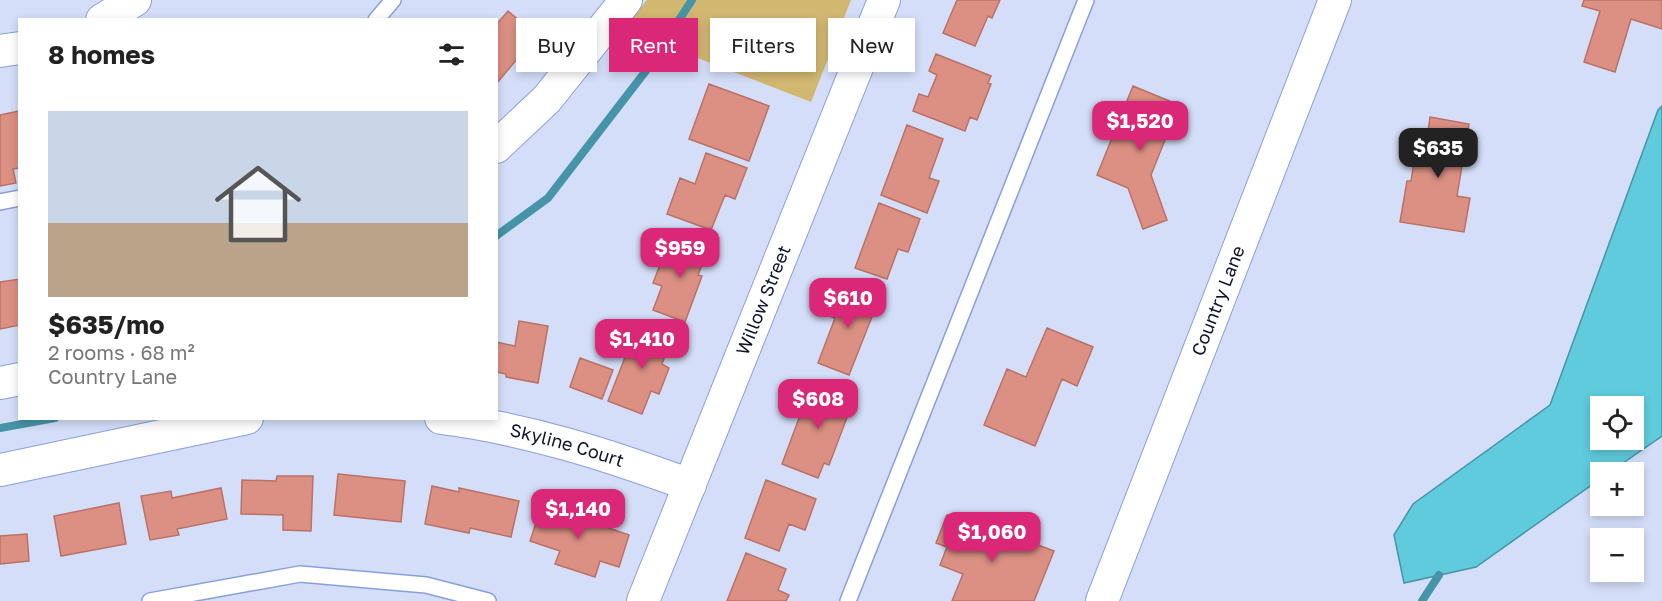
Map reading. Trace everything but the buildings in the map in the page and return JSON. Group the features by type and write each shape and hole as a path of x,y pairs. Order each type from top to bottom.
{"street":[{"path":"105,18 135,0"},
{"path":"498,145 547,99 626,0"},
{"name":"Willow Street","path":"643,601 884,0"},
{"name":"Country Lane","path":"1102,601 1335,0"},
{"path":"0,51 18,48"},
{"path":"0,383 18,379"},
{"path":"0,470 238,420"},
{"name":"Skyline Court","path":"454,420 513,429 574,444 690,484"}],"lane":[{"path":"378,18 393,0"},
{"path":"848,601 1086,0"},
{"path":"0,202 18,198"},
{"path":"150,601 300,574 426,585 488,601"}],"shaded area":[{"path":"647,0 851,0 844,18 828,18 828,59 811,102 734,72 816,72 816,18 710,18 710,63 698,58 698,18 632,18"}],"water":[{"path":"1662,106 1662,436 1644,448 1644,396 1590,396 1590,450 1642,450 1624,462 1590,462 1590,486 1476,567 1404,583 1394,535 1413,504 1550,405 1658,110"}],"waterway":[{"path":"498,235 548,198 645,72 692,0"},
{"path":"0,428 44,420"},
{"path":"1422,601 1439,575"}]}
